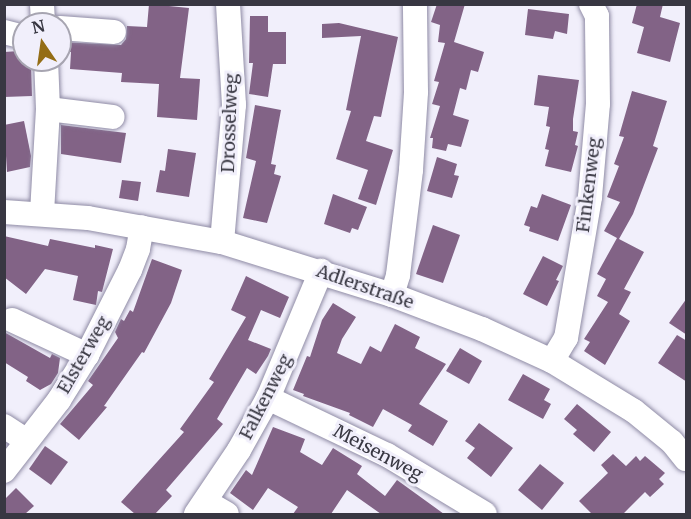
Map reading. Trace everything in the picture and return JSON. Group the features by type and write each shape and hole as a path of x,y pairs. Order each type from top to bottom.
{"street":[{"name":"Drosselweg","path":"222,242 234,105 228,4"},
{"path":"392,295 398,275 411,170 416,92 415,4"},
{"name":"Finkenweg","path":"552,362 566,338 590,197 598,104 597,16 591,4"},
{"path":"72,29 114,32"},
{"path":"42,213 48,109 46,72"},
{"path":"48,109 112,117"},
{"name":"Adlerstraße","path":"4,212 42,213 142,227 222,242 392,295 482,329 552,362 634,411 672,442 687,459"},
{"name":"Elsterweg","path":"4,471 59,400 87,355 130,270 138,249 142,227"},
{"name":"Falkenweg","path":"201,508 268,398 321,271"},
{"path":"12,320 87,355"},
{"name":"Meisenweg","path":"268,398 387,456 485,514"},
{"path":"4,426 27,441"},
{"path":"201,508 227,514"}],"building":[{"path":"149,4 189,8 180,78 200,79 197,120 157,117 159,84 121,82 122,73 72,69 72,43 121,45 126,39 127,26 147,27"},
{"path":"437,4 465,4 454,42 484,52 478,72 471,70 466,90 460,88 453,115 469,120 461,147 448,144 446,151 432,148 433,138 430,138 440,106 432,104 439,82 434,81 445,43 438,42 440,25 431,22"},
{"path":"637,4 663,4 660,17 680,23 670,62 637,53 644,27 632,23"},
{"path":"528,9 569,14 567,34 555,31 553,39 525,35"},
{"path":"250,16 268,16 268,32 286,32 286,64 273,64 268,97 249,94 253,63 249,63"},
{"path":"339,23 398,37 381,117 374,116 366,141 393,150 376,205 358,199 368,170 336,159 351,111 346,110 361,36 322,38 322,24"},
{"path":"12,51 12,72 31,72 32,96 4,97 4,52"},
{"path":"538,75 579,80 573,119 573,131 578,132 575,145 578,146 571,172 545,166 549,150 545,149 550,127 546,126 549,107 534,105"},
{"path":"632,91 667,101 653,146 658,148 633,214 619,239 644,252 624,289 631,292 619,314 630,321 605,365 584,351 590,342 584,339 608,302 597,296 606,279 597,274 617,238 604,231 620,202 607,197 619,166 614,164 624,137 619,136"},
{"path":"255,105 281,110 271,164 276,165 274,174 281,176 267,223 243,218 256,161 246,158"},
{"path":"24,121 31,156 30,167 7,172 4,125"},
{"path":"61,125 126,133 121,163 61,154"},
{"path":"168,149 196,153 189,197 156,192 160,170 165,171"},
{"path":"437,157 457,164 454,175 459,176 452,198 427,191"},
{"path":"122,180 141,182 138,201 119,198"},
{"path":"333,194 367,207 358,230 352,228 350,233 324,224"},
{"path":"542,194 571,205 558,241 529,231 530,227 524,225 531,206 537,208"},
{"path":"433,225 460,235 443,283 416,274"},
{"path":"4,236 48,246 50,239 95,248 95,245 113,249 102,292 98,291 96,305 73,300 78,276 45,269 26,294 4,277"},
{"path":"543,256 563,266 556,280 559,281 547,306 523,294"},
{"path":"152,259 182,270 171,303 144,353 142,352 104,406 107,407 79,440 60,424 93,385 88,381 118,338 115,332 121,319 124,321 130,310 133,312"},
{"path":"246,276 289,297 280,318 261,310 248,340 271,349 268,356 256,374 247,368 217,419 223,424 166,490 172,496 155,514 135,514 121,502 184,432 180,429 214,382 209,379 246,317 231,310"},
{"path":"687,298 687,335 669,323"},
{"path":"333,303 356,317 342,339 337,353 361,364 370,346 381,352 395,324 420,337 415,348 446,364 419,404 448,421 433,446 408,431 412,425 383,409 373,427 349,415 350,413 303,396 304,394 293,390 307,356 310,357 322,320"},
{"path":"4,332 50,358 52,354 60,358 58,373 51,384 40,390 26,381 28,377 4,362"},
{"path":"677,335 687,341 687,382 658,363"},
{"path":"460,348 482,361 469,384 446,371"},
{"path":"523,374 550,389 544,400 551,404 543,419 508,400"},
{"path":"577,404 611,432 594,452 573,434 577,430 564,419"},
{"path":"479,423 513,448 491,477 467,458 475,448 465,441"},
{"path":"273,427 305,439 300,452 322,465 333,448 362,466 357,474 385,496 397,480 444,514 381,514 347,490 331,514 293,514 298,507 268,488 253,510 230,493 246,470 252,475"},
{"path":"45,446 68,462 51,485 29,469"},
{"path":"613,454 626,466 636,456 640,461 645,456 665,473 659,479 664,484 650,497 645,492 623,514 592,514 579,501 608,473 601,465"},
{"path":"540,464 564,483 542,510 518,490"},
{"path":"16,488 34,506 25,514 4,514 4,500"}]}
